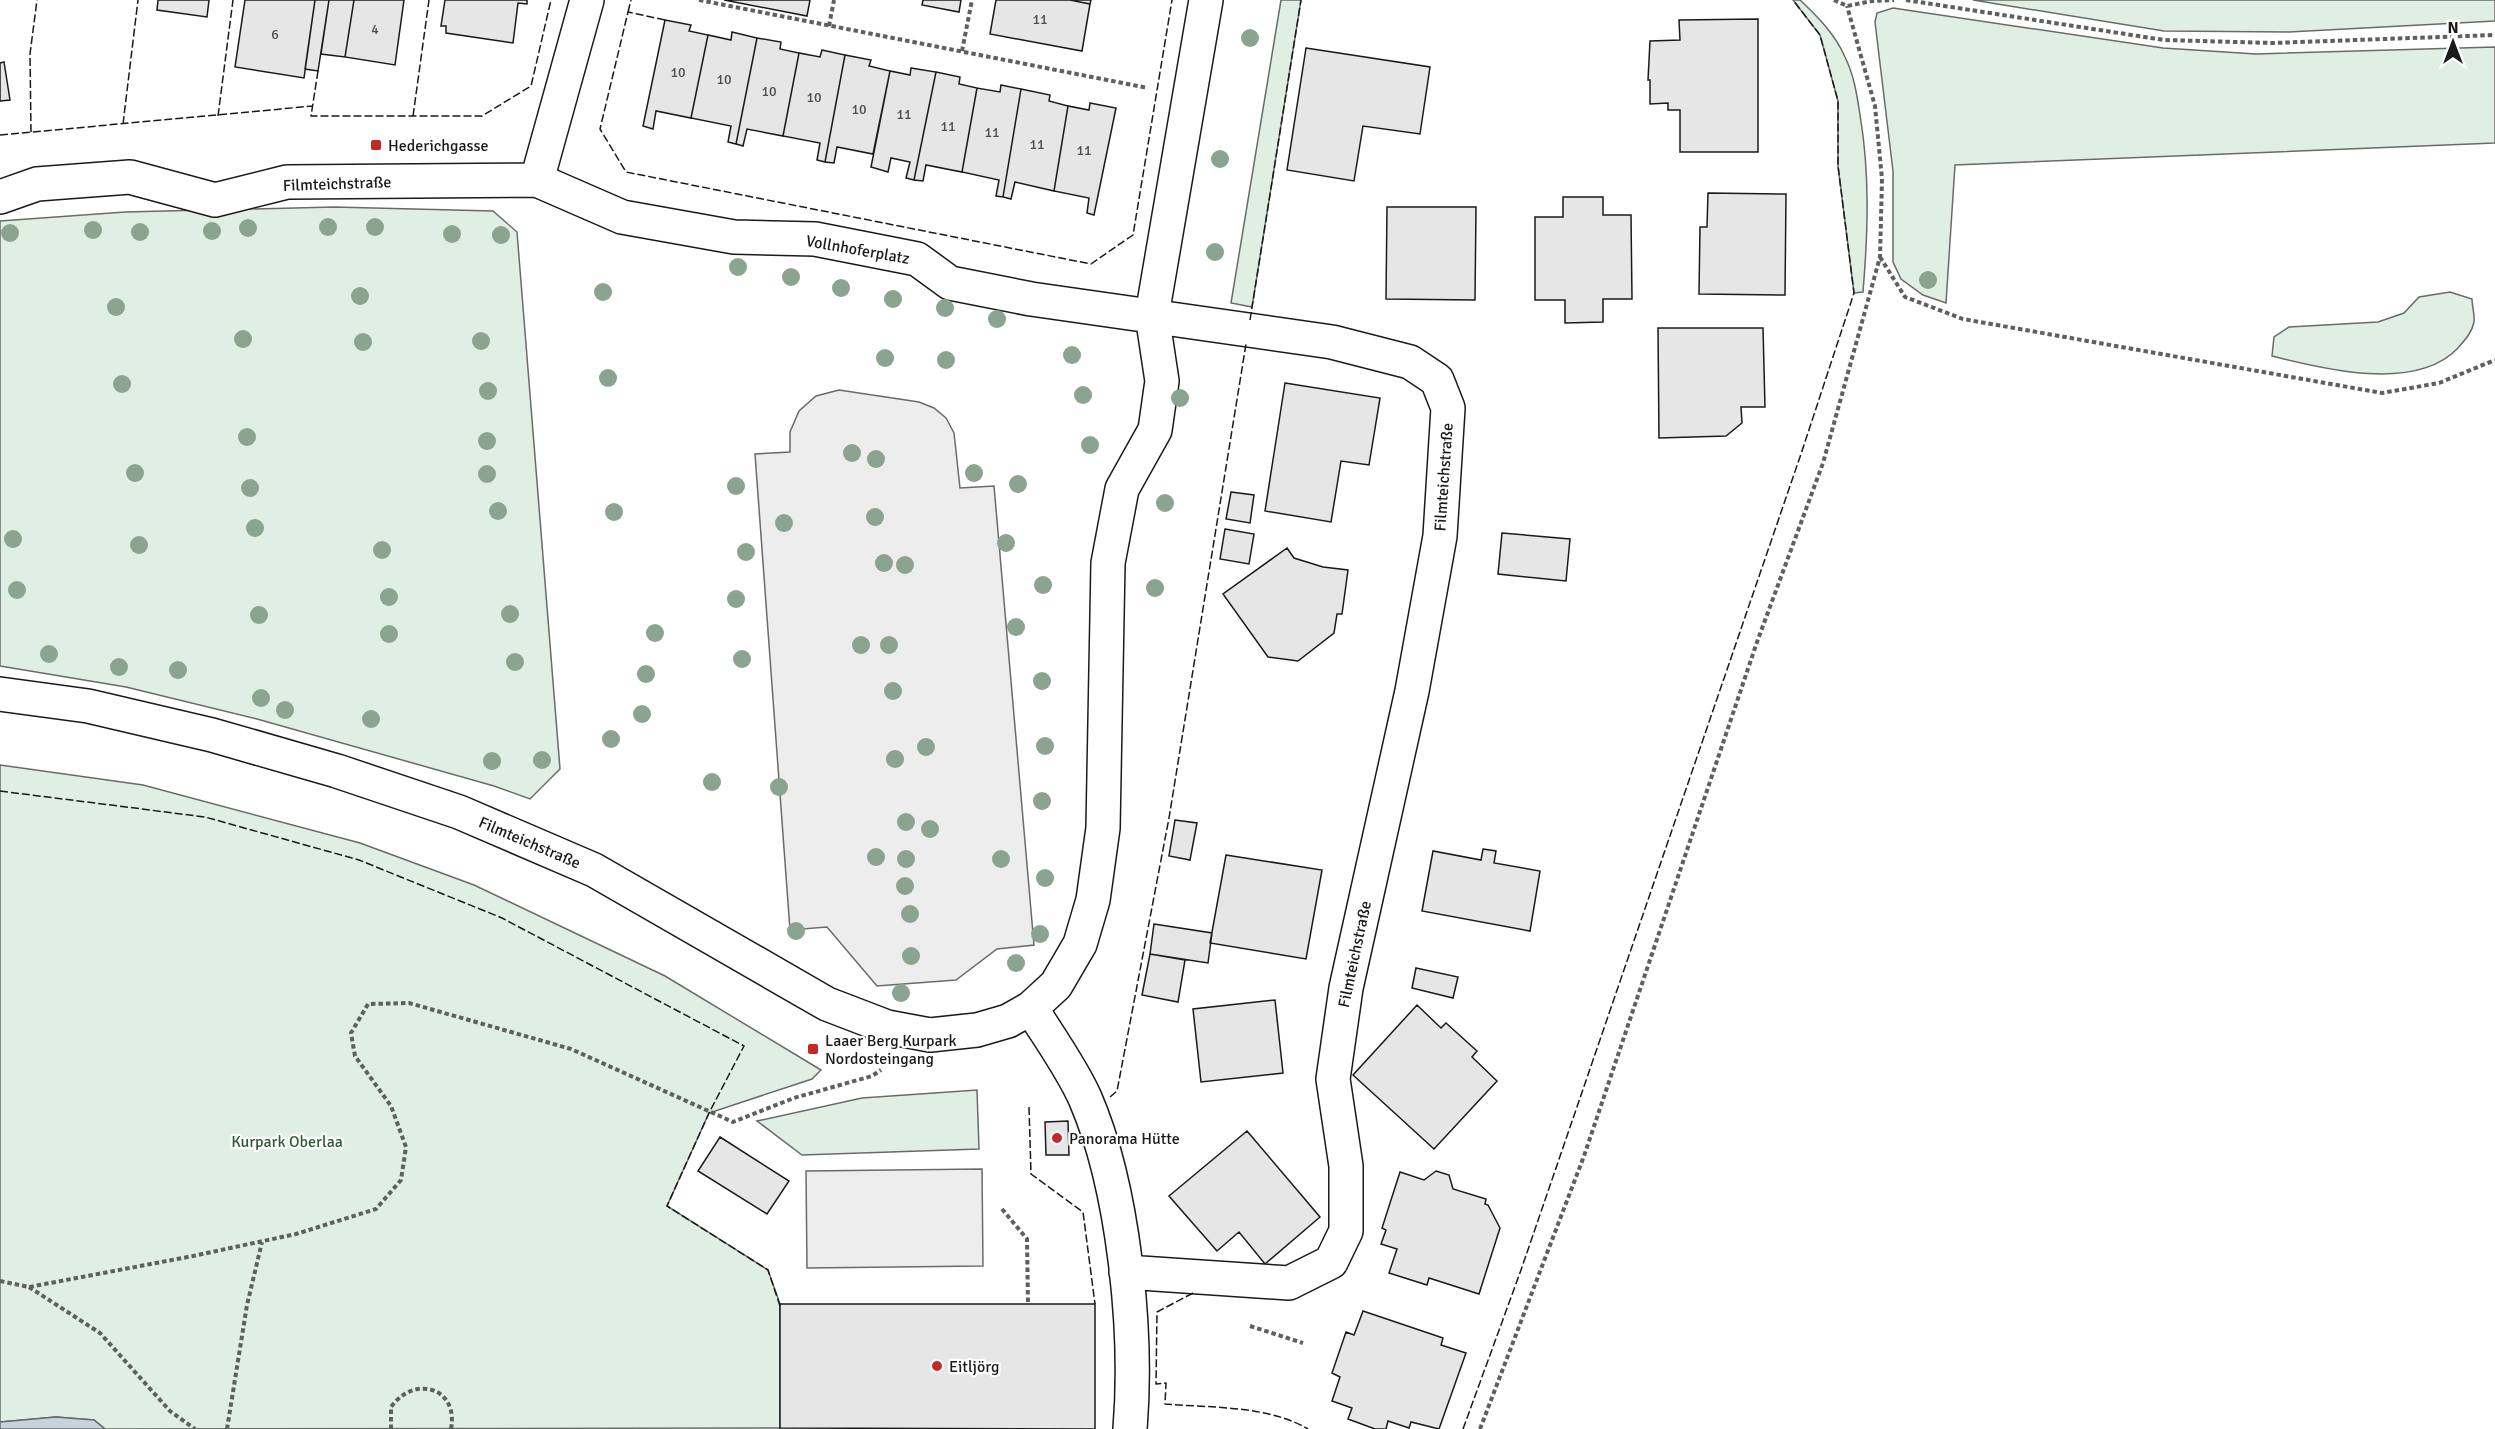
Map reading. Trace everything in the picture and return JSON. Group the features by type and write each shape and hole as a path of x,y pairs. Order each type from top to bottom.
{"street":[{"path":"537,180 587,0"},
{"path":"1152,315 1206,0"},
{"name":"Filmteichstraße","path":"0,197 38,184 130,177 215,200 287,182 537,180"},
{"name":"Vollnhoferplatz","path":"537,180 622,217 734,237 815,239 918,259 950,283 1031,299 1152,315"},
{"name":"Filmteichstraße","path":"0,694 88,706 212,735 337,771 459,812 594,870 827,1004 887,1027 930,1035 977,1030 1008,1021 1031,1008 1056,985 1080,944 1093,900 1101,860 1108,563 1122,489 1155,430 1162,381 1152,315 1332,342 1410,363 1437,380 1448,408 1440,536 1412,691 1346,988 1333,1079 1346,1166 1346,1231 1331,1262 1289,1283 1126,1272"},
{"path":"1031,1008 1084,1097 1112,1182 1126,1272 1133,1389 1130,1429"}],"path":[{"path":"699,0 1189,96"},
{"path":"829,26 834,0"},
{"path":"962,51 972,0"},
{"path":"1834,0 1847,6 1894,0"},
{"path":"1906,0 2164,40 2273,43 2495,34"},
{"path":"1480,1429 1584,1156 1757,642 1823,463 1880,257 1882,179 1875,106 1847,6"},
{"path":"1880,257 1905,297 1963,319 2382,393 2439,383 2495,360"},
{"path":"29,1287 262,1242 376,1209 401,1180 406,1147 391,1106 355,1056 351,1033 368,1004 409,1003 572,1049 733,1122 794,1098 872,1076 930,1035"},
{"path":"1002,1209 1027,1239 1028,1304"},
{"path":"227,1429 247,1305 262,1242"},
{"path":"0,1281 29,1287 100,1333 170,1411 195,1429"},
{"path":"391,1429 391,1407 406,1391 417,1387 438,1392 446,1400 453,1420 451,1429"}],"green space":[{"path":"1281,0 1301,0 1252,307 1231,303"},
{"path":"1793,0 1800,0 1831,33 1845,57 1855,85 1867,181 1863,292 1854,293 1838,166 1838,101 1820,35"},
{"path":"1973,0 2495,0 2495,21 2289,32 2164,31"},
{"path":"1893,8 2163,48 2256,54 2495,47 2495,143 1955,165 1946,303 1923,295 1901,279 1893,262 1893,171 1875,22 1877,13"},
{"path":"334,207 493,211 517,232 560,769 530,799 494,786 257,719 126,687 0,666 0,221 125,212"},
{"path":"2450,292 2472,299 2473,326 2457,349 2439,362 2418,370 2393,374 2342,371 2272,356 2274,337 2289,327 2378,322 2404,313 2419,297"},
{"name":"Kurpark Oberlaa","path":"0,765 143,785 360,843 474,885 665,976 821,1070 812,1079 709,1113 667,1206 768,1270 780,1304 780,1428 105,1429 94,1420 56,1417 0,1422"},
{"path":"977,1090 979,1149 802,1155 757,1121 862,1098"}],"shaded area":[{"path":"839,390 919,402 934,408 946,418 954,433 960,488 994,486 1034,945 997,949 956,980 877,986 827,927 790,930 755,454 790,452 790,432 799,411 816,396"},
{"path":"982,1169 983,1266 807,1268 806,1171"},
{"path":"56,1417 94,1420 105,1429 0,1429 0,1422"}],"building":[{"path":"158,0 209,0 207,17 157,10"},
{"path":"245,0 315,0 304,78 235,67"},
{"path":"315,0 329,0 318,71 305,69"},
{"path":"329,0 354,0 345,57 321,54"},
{"path":"354,0 404,0 395,65 345,57"},
{"path":"445,0 527,0 527,4 518,3 513,43 446,33 446,26 441,26"},
{"path":"724,0 810,0 807,16"},
{"path":"923,0 961,0 959,12 922,5"},
{"path":"996,0 1070,0 1090,4 1082,51 990,34"},
{"path":"1070,0 1091,0 1090,4"},
{"path":"1758,19 1758,152 1680,152 1680,110 1668,110 1668,103 1650,104 1650,80 1648,80 1650,41 1680,40 1679,20"},
{"path":"665,20 691,25 689,31 708,35 691,118 656,111 653,129 643,126"},
{"path":"732,32 757,38 736,144 728,142 731,126 691,118 708,35 731,40"},
{"path":"757,38 781,42 780,49 799,53 783,136 747,129 743,146 736,144"},
{"path":"1306,48 1430,67 1420,134 1363,126 1354,181 1287,170"},
{"path":"822,50 845,55 825,162 817,160 820,143 783,136 799,53 820,57"},
{"path":"845,55 871,60 869,66 890,71 873,154 837,147 834,163 825,162"},
{"path":"4,62 10,100 0,101 0,63"},
{"path":"911,68 936,72 914,180 906,178 910,162 891,158 888,172 871,167 890,71 910,75"},
{"path":"936,72 960,77 959,84 977,88 962,172 926,165 923,181 914,180"},
{"path":"1001,85 1021,89 1003,197 996,196 999,180 962,172 977,88 1000,92"},
{"path":"1021,89 1050,95 1049,101 1068,106 1054,191 1015,182 1011,199 1003,197"},
{"path":"1090,103 1116,108 1094,215 1087,213 1089,198 1054,191 1068,106 1089,110"},
{"path":"1708,193 1786,194 1785,295 1699,294 1700,227 1707,227"},
{"path":"1563,197 1603,197 1603,215 1631,215 1632,299 1603,299 1603,322 1565,323 1565,300 1535,300 1535,217 1563,217"},
{"path":"1387,207 1476,207 1475,300 1386,299"},
{"path":"1658,328 1763,328 1765,407 1741,407 1742,423 1726,436 1659,438"},
{"path":"1285,383 1380,398 1369,465 1341,461 1331,522 1265,511"},
{"path":"1231,492 1254,495 1250,523 1226,519"},
{"path":"1225,529 1254,534 1249,564 1220,559"},
{"path":"1502,533 1570,539 1566,581 1498,574"},
{"path":"1287,548 1294,558 1323,567 1348,570 1342,614 1337,614 1334,633 1298,661 1268,657 1223,594"},
{"path":"1175,820 1197,823 1190,860 1169,856"},
{"path":"1483,849 1496,851 1494,863 1540,871 1530,931 1422,911 1433,851 1481,860"},
{"path":"1226,855 1322,870 1306,959 1210,943"},
{"path":"1154,924 1212,933 1208,963 1150,954"},
{"path":"1150,954 1185,960 1178,1002 1142,995"},
{"path":"1416,968 1458,977 1453,998 1412,988"},
{"path":"1275,1000 1283,1073 1201,1082 1193,1009"},
{"path":"1417,1005 1441,1028 1446,1023 1477,1051 1472,1057 1497,1081 1434,1149 1353,1075"},
{"name":"Panorama Hütte","path":"1068,1121 1069,1155 1046,1155 1045,1122"},
{"path":"1247,1131 1320,1217 1265,1264 1239,1232 1217,1251 1169,1196"},
{"path":"720,1137 789,1181 767,1214 698,1171"},
{"path":"1436,1171 1449,1175 1453,1189 1486,1199 1485,1204 1488,1205 1500,1228 1479,1294 1429,1278 1427,1285 1389,1273 1397,1249 1381,1244 1386,1230 1382,1228 1400,1172 1424,1180"},
{"name":"Eitljörg","path":"780,1304 1095,1304 1095,1429 780,1428"},
{"path":"1363,1311 1443,1338 1441,1345 1466,1353 1439,1429 1411,1422 1409,1428 1388,1421 1386,1429 1375,1429 1348,1419 1352,1408 1332,1401 1340,1377 1332,1373 1346,1332 1354,1335"}],"fence":[{"path":"31,132 30,54 37,0"},
{"path":"123,124 138,0"},
{"path":"218,116 233,0"},
{"path":"413,116 429,0"},
{"path":"318,71 311,116 482,116 531,86 551,0"},
{"path":"628,12 631,0"},
{"path":"665,20 628,12 600,129 626,172 1091,264 1133,235 1172,0"},
{"path":"1250,320 1301,0"},
{"path":"1463,1429 1521,1270 1854,293 1838,166 1838,101 1820,35 1793,0"},
{"path":"0,135 313,106"},
{"path":"1110,1097 1117,1091 1169,818 1246,344"},
{"path":"0,791 205,817 359,860 502,918 744,1046 709,1113 667,1206 768,1270 780,1306"},
{"path":"1029,1107 1031,1174 1083,1212 1095,1304"},
{"path":"1193,1293 1157,1312 1156,1384 1166,1383 1165,1404 1257,1412 1292,1421 1308,1429"}],"place":[{"name":"Hederichgasse","path":"376,145"},
{"name":"Laaer Berg Kurpark Nordosteingang","path":"813,1049"},
{"name":"Panorama Hütte","path":"1057,1138"},
{"name":"Eitljörg","path":"937,1366"}]}
